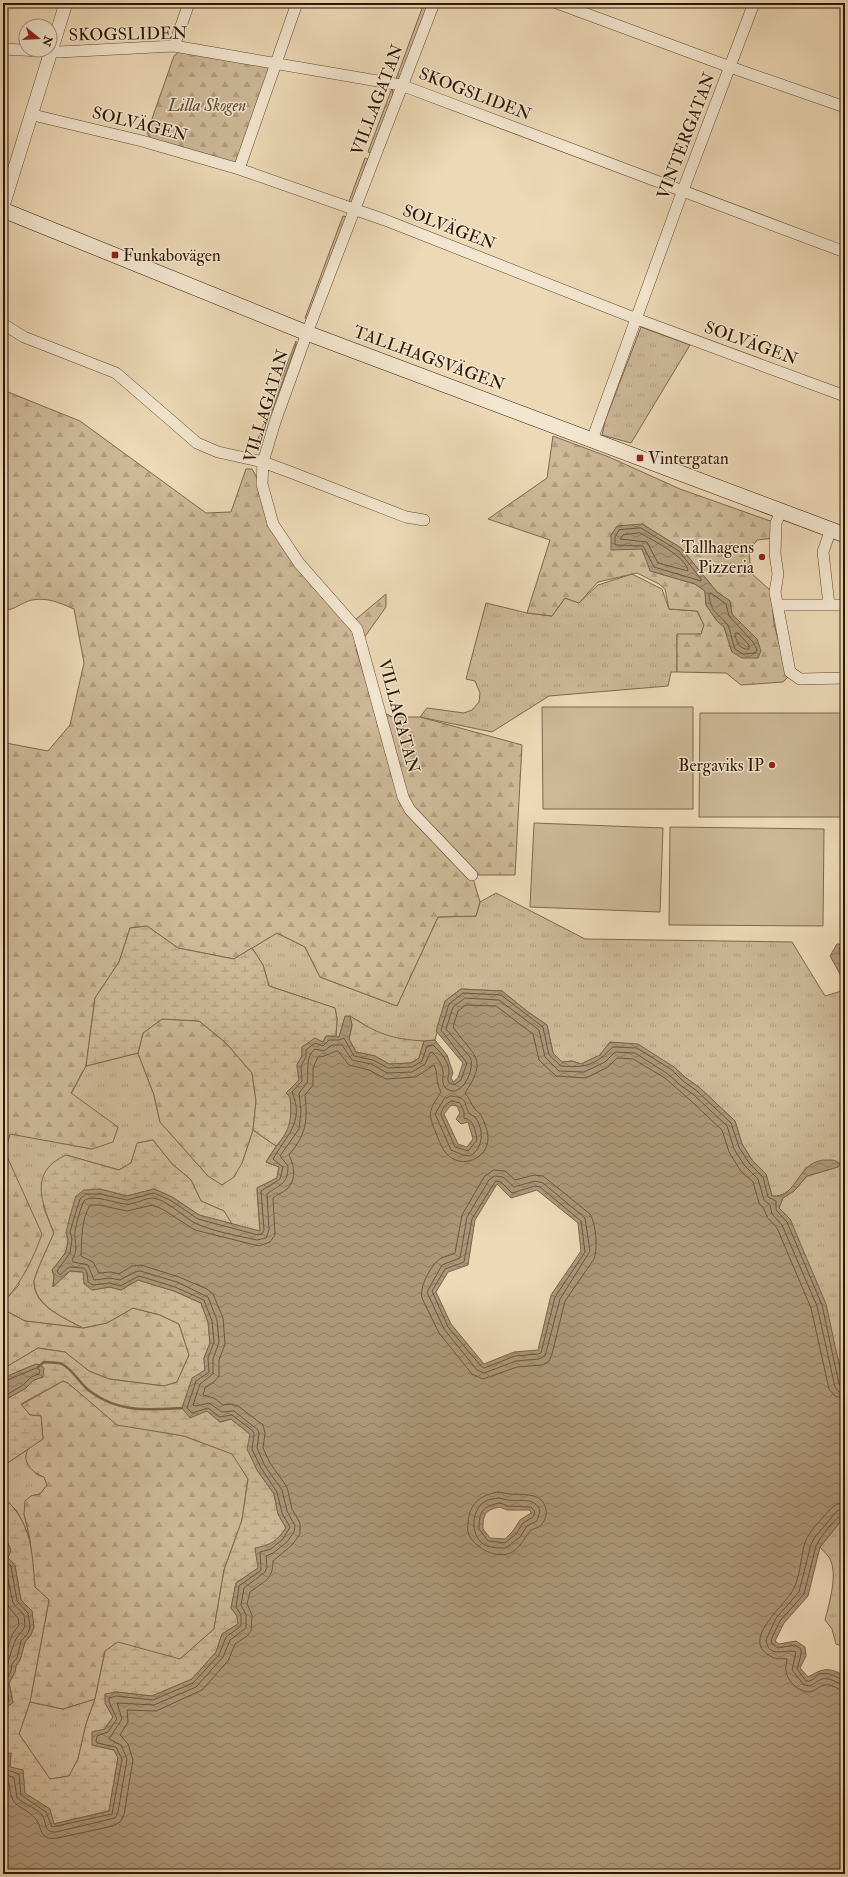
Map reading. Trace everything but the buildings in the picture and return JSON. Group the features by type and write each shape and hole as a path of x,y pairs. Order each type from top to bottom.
{"main road":[{"name":"TALLHAGSVÄGEN","path":"3,210 307,333 838,532"}],"street":[{"path":"58,28 66,3"},
{"path":"174,46 189,3"},
{"path":"238,170 297,3"},
{"name":"VILLAGATAN","path":"434,3 353,210 275,422 263,462 262,484 273,524 299,563 357,629 403,797 410,810 472,875"},
{"path":"557,3 730,67 845,107"},
{"name":"VINTERGATAN","path":"592,440 683,190 754,3"},
{"name":"SKOGSLIDEN","path":"58,52 174,46 276,62 401,85 845,252"},
{"name":"SKOGSLIDEN","path":"3,49 18,50"},
{"path":"3,206 32,116 48,58"},
{"name":"SOLVÄGEN","path":"32,116 142,141 238,170 385,220 637,319 845,396"},
{"path":"3,324 24,337 116,373 198,443 218,452 263,462 406,517 424,520"},
{"path":"781,511 776,523 775,538 775,554 778,568 776,592 790,672 800,679 845,678"},
{"path":"829,605 823,552 838,532"},
{"path":"778,605 845,605"}],"green space":[{"path":"424,3 429,3 402,77 396,79"},
{"name":"Lilla Skogen","path":"179,52 262,63 270,70 238,160 233,163 151,139 147,133 174,56"},
{"path":"392,88 393,94 371,153 368,152"},
{"path":"365,158 368,159 351,204 348,204"},
{"path":"343,216 347,217 308,319 305,318"},
{"path":"641,327 690,345 631,443 602,435 605,421"},
{"path":"296,341 296,345 259,447 256,444"},
{"path":"3,390 80,421 206,513 231,512 246,469 252,469 259,481 270,525 349,625 386,594 386,607 356,649 374,707 392,717 420,717 522,745 515,875 472,875 480,902 476,916 438,917 397,1006 320,977 305,947 277,933 234,959 178,948 147,926 130,928 119,962 95,998 86,1066 71,1093 118,1127 113,1142 92,1149 10,1134 5,1152 42,1234 27,1269 18,1284 6,1299 6,1311 25,1321 83,1328 107,1323 133,1308 160,1315 179,1324 189,1355 177,1382 164,1386 109,1379 89,1371 65,1352 38,1348 3,1369 3,747 6,743 48,751 70,725 84,663 74,609 53,601 38,599 28,601 11,609 3,610"},
{"path":"553,436 609,457 680,489 776,523 775,538 757,540 749,551 751,573 771,591 774,624 788,677 783,682 741,685 726,673 677,672 677,634 701,634 704,625 697,611 669,609 665,589 659,584 637,573 598,582 579,603 565,598 552,616 527,613 550,540 488,519 547,478","holes":["642,524 681,548 717,592 730,601 732,614 757,639 732,652 724,627 717,621 706,605 705,591 695,584 651,571 642,549"]},
{"path":"632,574 662,589 669,609 697,611 704,625 701,634 677,635 677,672 671,672 668,686 549,696 492,732 420,717 427,708 464,713 472,710 479,702 480,693 475,681 466,679 486,603 527,613 552,616 565,598 579,603 598,585"},
{"path":"542,707 693,707 693,809 543,809"},
{"name":"Bergaviks IP","path":"700,713 845,713 845,817 699,817"},
{"path":"534,823 663,828 660,912 530,907"},
{"path":"670,827 824,829 823,926 669,925"},
{"path":"496,893 585,939 792,942 825,996 845,990 845,1246 842,1262 845,1278 845,1392 838,1359 811,1273 790,1219 779,1208 783,1198 794,1191 807,1176 838,1167 806,1167 793,1187 783,1194 772,1196 766,1174 752,1160 742,1144 735,1121 700,1088 674,1067 610,1042 600,1055 581,1064 572,1061 562,1062 553,1053 547,1025 502,991 461,989 445,1001 435,1040 412,1041 385,1036 371,1030 356,1019 349,1017 345,1017 339,1037 336,1036 337,1019 335,1008 269,986 263,965 252,948 277,933 305,947 320,977 397,1006 438,917 476,916 480,902"},
{"path":"147,926 178,948 234,959 252,948 263,965 269,986 335,1008 337,1019 336,1036 326,1036 323,1042 302,1047 302,1056 297,1065 299,1080 286,1093 290,1097 290,1123 285,1135 276,1146 253,1130 256,1101 252,1073 226,1043 199,1021 162,1019 143,1033 138,1053 86,1066 95,998 119,962 130,928"},
{"path":"350,1016 377,1031 393,1037 424,1041 419,1058 411,1063 389,1064 375,1056 356,1052 349,1039 352,1025"},
{"path":"162,1019 199,1021 226,1043 252,1073 256,1101 253,1130 242,1163 234,1177 222,1185 208,1176 160,1122 154,1095 138,1053 143,1033"},
{"path":"138,1053 154,1095 160,1122 208,1176 242,1163 253,1130 276,1146 266,1162 279,1167 277,1178 257,1188 260,1232 232,1224 224,1211 201,1201 191,1180 172,1164 153,1140 138,1143 131,1163 119,1170 66,1155 43,1206 54,1233 39,1266 34,1282 35,1291 45,1305 60,1316 83,1328 25,1321 6,1311 6,1299 19,1285 5,1152 10,1133 92,1149 117,1127 71,1094 86,1066"},
{"path":"153,1140 172,1164 191,1180 201,1201 224,1211 232,1224 199,1215 172,1197 154,1189 127,1196 100,1189 66,1232 67,1249 63,1257 52,1270 54,1275 53,1286 70,1271 83,1272 92,1290 110,1287 121,1290 138,1280 174,1291 201,1303 208,1322 210,1343 204,1358 205,1370 187,1397 182,1408 207,1411 220,1422 231,1419 250,1434 257,1470 274,1494 278,1514 286,1528 269,1546 258,1568 236,1583 231,1608 237,1616 238,1624 222,1634 216,1652 192,1679 152,1696 116,1692 105,1703 113,1717 92,1745 114,1750 118,1758 109,1811 53,1824 50,1809 24,1793 23,1770 10,1768 11,1753 3,1754 3,1709 13,1702 9,1683 20,1660 25,1642 31,1635 32,1611 21,1600 15,1566 7,1558 9,1555 7,1539 3,1532 3,1497 13,1507 25,1527 29,1538 33,1562 35,1587 49,1600 30,1702 19,1734 50,1779 69,1776 78,1759 86,1724 95,1699 105,1651 118,1642 180,1659 214,1629 224,1570 242,1520 248,1479 232,1454 184,1436 117,1425 68,1383 63,1381 21,1404 30,1415 41,1416 43,1439 3,1466 3,1401 26,1388 34,1380 43,1377 36,1364 3,1378 3,1369 38,1348 65,1352 89,1371 109,1379 164,1386 177,1382 189,1355 179,1324 160,1315 133,1308 107,1323 83,1328 60,1316 45,1305 36,1291 34,1282 39,1266 54,1233 45,1211 41,1189 42,1179 46,1170 54,1162 66,1155 119,1170 131,1163 137,1143"},
{"path":"63,1381 68,1383 117,1424 184,1436 233,1454 248,1479 242,1520 224,1570 214,1629 180,1659 105,1651 95,1699 63,1709 30,1702 49,1600 35,1587 30,1539 24,1514 25,1501 31,1496 40,1494 47,1485 44,1477 35,1473 29,1466 26,1457 29,1448 43,1439 41,1416 30,1415 21,1405"},
{"path":"30,1448 26,1457 36,1474 44,1477 47,1485 40,1494 31,1496 24,1514 30,1539 17,1511 3,1497 3,1466"},
{"path":"845,1516 845,1647 836,1644 832,1629 825,1620 832,1590 833,1573 830,1559 820,1547"},
{"path":"95,1699 86,1724 78,1759 69,1776 50,1779 19,1734 30,1702 63,1709"}],"water":[{"path":"642,524 681,548 717,592 730,601 732,614 757,639 761,651 758,658 742,658 732,652 724,627 717,621 706,605 705,591 695,584 650,571 642,549 611,550 611,535 617,526"},
{"path":"837,944 841,944 839,951 845,968 845,983 830,956"},
{"path":"461,989 502,991 547,1025 553,1053 562,1062 572,1061 581,1064 600,1055 610,1042 638,1044 674,1067 700,1088 735,1121 742,1144 752,1160 766,1174 772,1196 781,1195 788,1191 810,1165 818,1161 833,1160 840,1164 838,1167 807,1176 794,1191 783,1198 779,1208 790,1219 826,1304 845,1392 845,1516 820,1547 808,1596 784,1623 775,1641 779,1644 796,1641 805,1647 806,1656 800,1668 808,1677 822,1670 835,1671 845,1676 845,1874 3,1874 3,1754 11,1753 10,1767 23,1770 25,1793 50,1809 54,1824 109,1811 118,1758 114,1750 92,1745 92,1732 105,1729 113,1717 105,1703 105,1694 116,1692 152,1696 192,1679 216,1652 222,1634 238,1624 237,1616 231,1608 236,1583 258,1568 255,1548 273,1542 286,1528 278,1514 274,1494 257,1470 247,1449 250,1434 231,1419 220,1422 207,1411 190,1418 182,1408 192,1378 205,1370 204,1358 210,1343 208,1322 201,1303 174,1291 138,1280 121,1290 110,1287 92,1290 84,1284 83,1272 70,1271 53,1287 54,1275 52,1270 66,1252 68,1239 66,1232 76,1196 84,1190 100,1189 127,1196 154,1189 172,1197 199,1215 260,1231 257,1188 277,1178 279,1167 266,1162 289,1126 291,1109 290,1097 286,1093 299,1080 297,1065 302,1056 302,1047 315,1038 323,1042 326,1036 339,1037 345,1016 350,1016 352,1025 349,1039 356,1052 375,1056 389,1064 411,1063 419,1058 424,1041 435,1040 447,1055 453,1073 451,1078 453,1082 458,1078 463,1063 436,1031 445,1001","holes":["451,1105 457,1106 460,1113 456,1119 461,1124 468,1122 473,1139 467,1147 458,1144 444,1114","497,1184 511,1198 537,1190 578,1223 581,1251 551,1295 538,1350 514,1352 484,1364 451,1324 436,1292 448,1272 468,1265 475,1220","500,1507 507,1510 530,1510 531,1513 520,1520 513,1531 505,1539 490,1538 483,1529 484,1516 491,1510"]},
{"path":"36,1364 44,1368 43,1377 34,1380 26,1388 3,1401 3,1378"},
{"path":"3,1532 11,1550 8,1558 15,1566 21,1600 32,1611 34,1627 31,1635 25,1642 20,1660 9,1683 13,1703 3,1709"}],"waterway":[{"path":"38,1367 44,1362 62,1364 70,1370 87,1389 113,1404 135,1409 182,1408"}],"place":[{"name":"Funkabovägen","path":"115,255"},
{"name":"Vintergatan","path":"640,458"},
{"name":"Tallhagens Pizzeria","path":"762,557"},
{"name":"Bergaviks IP","path":"772,765"}]}
